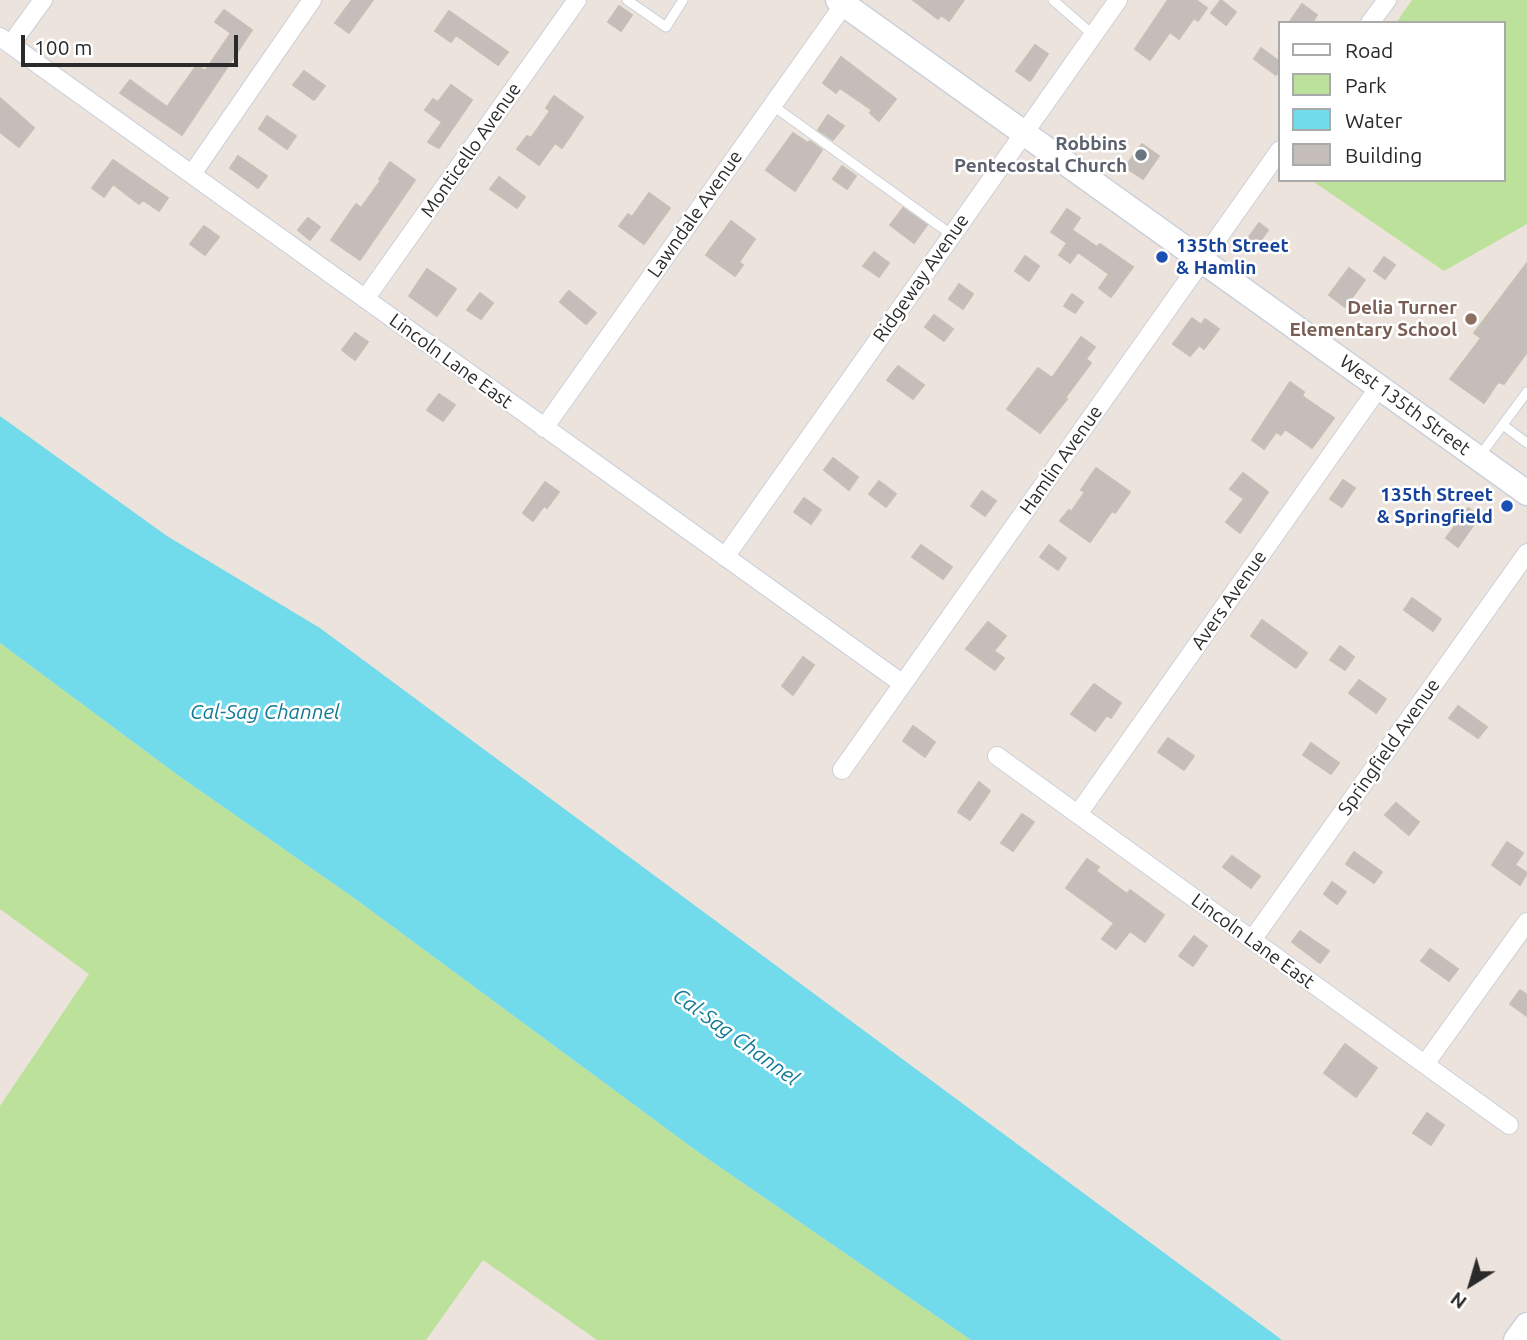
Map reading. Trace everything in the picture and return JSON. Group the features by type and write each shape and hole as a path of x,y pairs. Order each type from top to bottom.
{"street":[{"path":"6,41 43,0"},
{"path":"192,174 312,0"},
{"name":"Monticello Avenue","path":"365,299 577,0"},
{"name":"Ridgeway Avenue","path":"725,557 1118,0"},
{"path":"1371,21 1387,0"},
{"name":"Lawndale Avenue","path":"544,428 843,1"},
{"name":"West 135th Street","path":"843,1 1527,493"},
{"name":"Lincoln Lane East","path":"6,41 903,684"},
{"name":"Hamlin Avenue","path":"842,770 1278,153"},
{"name":"Avers Avenue","path":"1078,814 1379,387"},
{"name":"Springfield Avenue","path":"1252,940 1527,553"},
{"name":"Lincoln Lane East","path":"997,756 1509,1125"},
{"path":"1425,1064 1527,922"},
{"path":"1516,1340 1527,1325"}],"lane":[{"path":"627,0 666,27 683,0"},
{"path":"1053,0 1093,35"},
{"path":"772,105 952,234"},
{"path":"1478,458 1527,392"},
{"path":"1503,425 1527,443"}],"green space":[{"path":"1412,0 1527,0 1527,224 1444,271 1314,182 1506,182 1506,21 1397,21"},
{"path":"0,643 179,776 354,898 698,1152 971,1340 597,1340 483,1260 426,1340 0,1340 0,1106 89,974 0,909"}],"water":[{"name":"Cal-Sag Channel","path":"0,416 167,536 320,628 1282,1340 971,1340 698,1152 354,898 179,776 0,643"}],"building":[{"path":"352,0 373,0 349,33 335,23"},
{"path":"913,0 964,0 949,21 941,15 938,19"},
{"path":"1168,0 1196,0 1207,8 1198,21 1194,18 1179,39 1170,32 1150,60 1135,49"},
{"path":"1221,0 1236,12 1226,25 1211,13"},
{"path":"1302,4 1317,15 1313,21 1290,21"},
{"path":"619,6 632,15 621,31 608,22"},
{"path":"224,10 252,30 182,135 120,93 130,80 167,107 197,65 205,71 231,33 215,22"},
{"path":"449,11 508,52 498,65 456,35 451,42 435,31"},
{"path":"1035,45 1048,54 1030,81 1016,71"},
{"path":"1261,48 1278,61 1278,72 1276,75 1254,59"},
{"path":"841,57 896,99 879,121 870,113 872,110 840,88 836,93 823,83"},
{"path":"304,71 325,86 314,100 293,85"},
{"path":"451,85 472,100 439,148 428,142 442,122 425,110 433,99 438,102"},
{"path":"554,96 583,117 562,148 555,143 539,165 517,149 527,136 531,138 550,111 546,108"},
{"path":"0,98 34,128 19,147 0,132"},
{"path":"828,115 844,126 833,140 818,130"},
{"path":"267,116 296,136 287,149 259,129"},
{"path":"793,133 822,150 795,191 766,170"},
{"path":"1142,144 1159,156 1143,179 1125,167"},
{"path":"238,156 267,176 258,188 230,168"},
{"path":"113,160 168,198 159,211 143,200 139,204 113,184 104,197 92,188"},
{"path":"390,162 415,180 360,260 331,240 356,204 361,208"},
{"path":"842,166 856,176 847,189 833,179"},
{"path":"499,177 525,197 517,208 490,189"},
{"path":"649,193 670,208 644,244 619,226 628,214 632,217"},
{"path":"903,208 927,225 914,243 890,225"},
{"path":"1067,209 1080,218 1072,230 1097,247 1100,244 1133,267 1111,297 1099,288 1109,274 1078,252 1070,263 1059,255 1067,243 1051,232"},
{"path":"308,218 320,227 310,240 298,230"},
{"path":"731,221 755,239 739,262 743,265 735,276 706,255"},
{"path":"1259,223 1268,230 1256,247 1247,240"},
{"path":"204,226 219,237 205,255 190,244"},
{"path":"874,252 889,263 879,277 863,266"},
{"path":"1025,256 1039,266 1029,281 1015,271"},
{"path":"1384,257 1395,265 1385,279 1374,271"},
{"path":"1527,263 1527,352 1504,384 1498,382 1484,403 1450,379 1481,338 1474,333"},
{"path":"1349,268 1365,280 1345,307 1329,295"},
{"path":"427,269 456,289 437,316 409,296"},
{"path":"959,284 973,294 963,309 949,299"},
{"path":"569,291 596,313 586,324 560,302"},
{"path":"480,293 493,303 481,319 467,310"},
{"path":"1072,294 1083,302 1075,313 1064,306"},
{"path":"934,315 953,329 944,341 925,327"},
{"path":"1192,318 1201,325 1205,319 1219,329 1204,349 1199,345 1190,356 1173,344"},
{"path":"355,333 368,342 355,360 342,350"},
{"path":"1081,337 1095,347 1086,359 1091,363 1040,433 1007,409 1038,368 1052,378"},
{"path":"898,366 924,385 913,399 887,380"},
{"path":"1290,382 1304,392 1302,396 1334,418 1312,448 1285,429 1281,435 1276,432 1264,449 1252,440"},
{"path":"439,394 455,405 443,421 427,410"},
{"path":"833,458 858,477 849,490 824,470"},
{"path":"1096,468 1130,492 1115,513 1112,511 1090,542 1060,521 1069,510 1071,512 1085,492 1081,490"},
{"path":"1243,473 1268,492 1240,533 1226,522 1244,499 1230,489"},
{"path":"1343,480 1355,488 1342,507 1330,499"},
{"path":"879,481 896,494 886,507 869,494"},
{"path":"545,482 559,492 533,521 523,513"},
{"path":"982,491 996,501 985,516 971,506"},
{"path":"804,498 821,510 811,524 794,512"},
{"path":"1468,508 1480,516 1458,547 1446,538"},
{"path":"921,545 952,567 943,579 912,557"},
{"path":"1049,545 1066,558 1058,570 1040,557"},
{"path":"1412,598 1441,619 1433,631 1404,610"},
{"path":"1262,620 1307,653 1296,668 1251,636"},
{"path":"988,622 1006,636 994,651 1004,658 995,670 966,649"},
{"path":"1340,646 1354,657 1345,670 1330,660"},
{"path":"803,657 814,665 793,695 782,686"},
{"path":"1359,680 1386,699 1376,713 1349,693"},
{"path":"1094,684 1121,703 1111,718 1107,715 1095,731 1071,714"},
{"path":"1458,706 1487,727 1478,738 1449,718"},
{"path":"913,726 935,742 925,757 903,741"},
{"path":"1168,738 1194,756 1184,770 1158,752"},
{"path":"1311,743 1339,763 1331,774 1303,755"},
{"path":"979,782 990,791 970,820 958,812"},
{"path":"1396,803 1419,822 1409,835 1385,815"},
{"path":"1022,814 1034,822 1013,851 1001,843"},
{"path":"1507,842 1523,853 1515,865 1527,873 1520,885 1492,865"},
{"path":"1354,852 1382,872 1374,883 1346,864"},
{"path":"1232,856 1260,876 1251,888 1223,867"},
{"path":"1087,859 1099,867 1096,871 1127,894 1130,890 1164,915 1145,942 1130,931 1116,949 1102,939 1114,923 1066,888"},
{"path":"1332,882 1346,892 1337,904 1324,894"},
{"path":"1300,931 1329,951 1320,963 1292,942"},
{"path":"1194,936 1207,946 1193,966 1179,956"},
{"path":"1430,949 1458,969 1449,981 1421,961"},
{"path":"1520,990 1527,995 1527,1016 1510,1004"},
{"path":"1345,1044 1377,1068 1356,1097 1324,1073"},
{"path":"1427,1113 1444,1125 1431,1145 1413,1133"}],"place":[{"name":"Robbins Pentecostal Church","path":"1141,155"},
{"name":"135th Street & Hamlin","path":"1162,257"},
{"name":"Delia Turner Elementary School","path":"1471,319"},
{"name":"135th Street & Springfield","path":"1507,506"}]}
